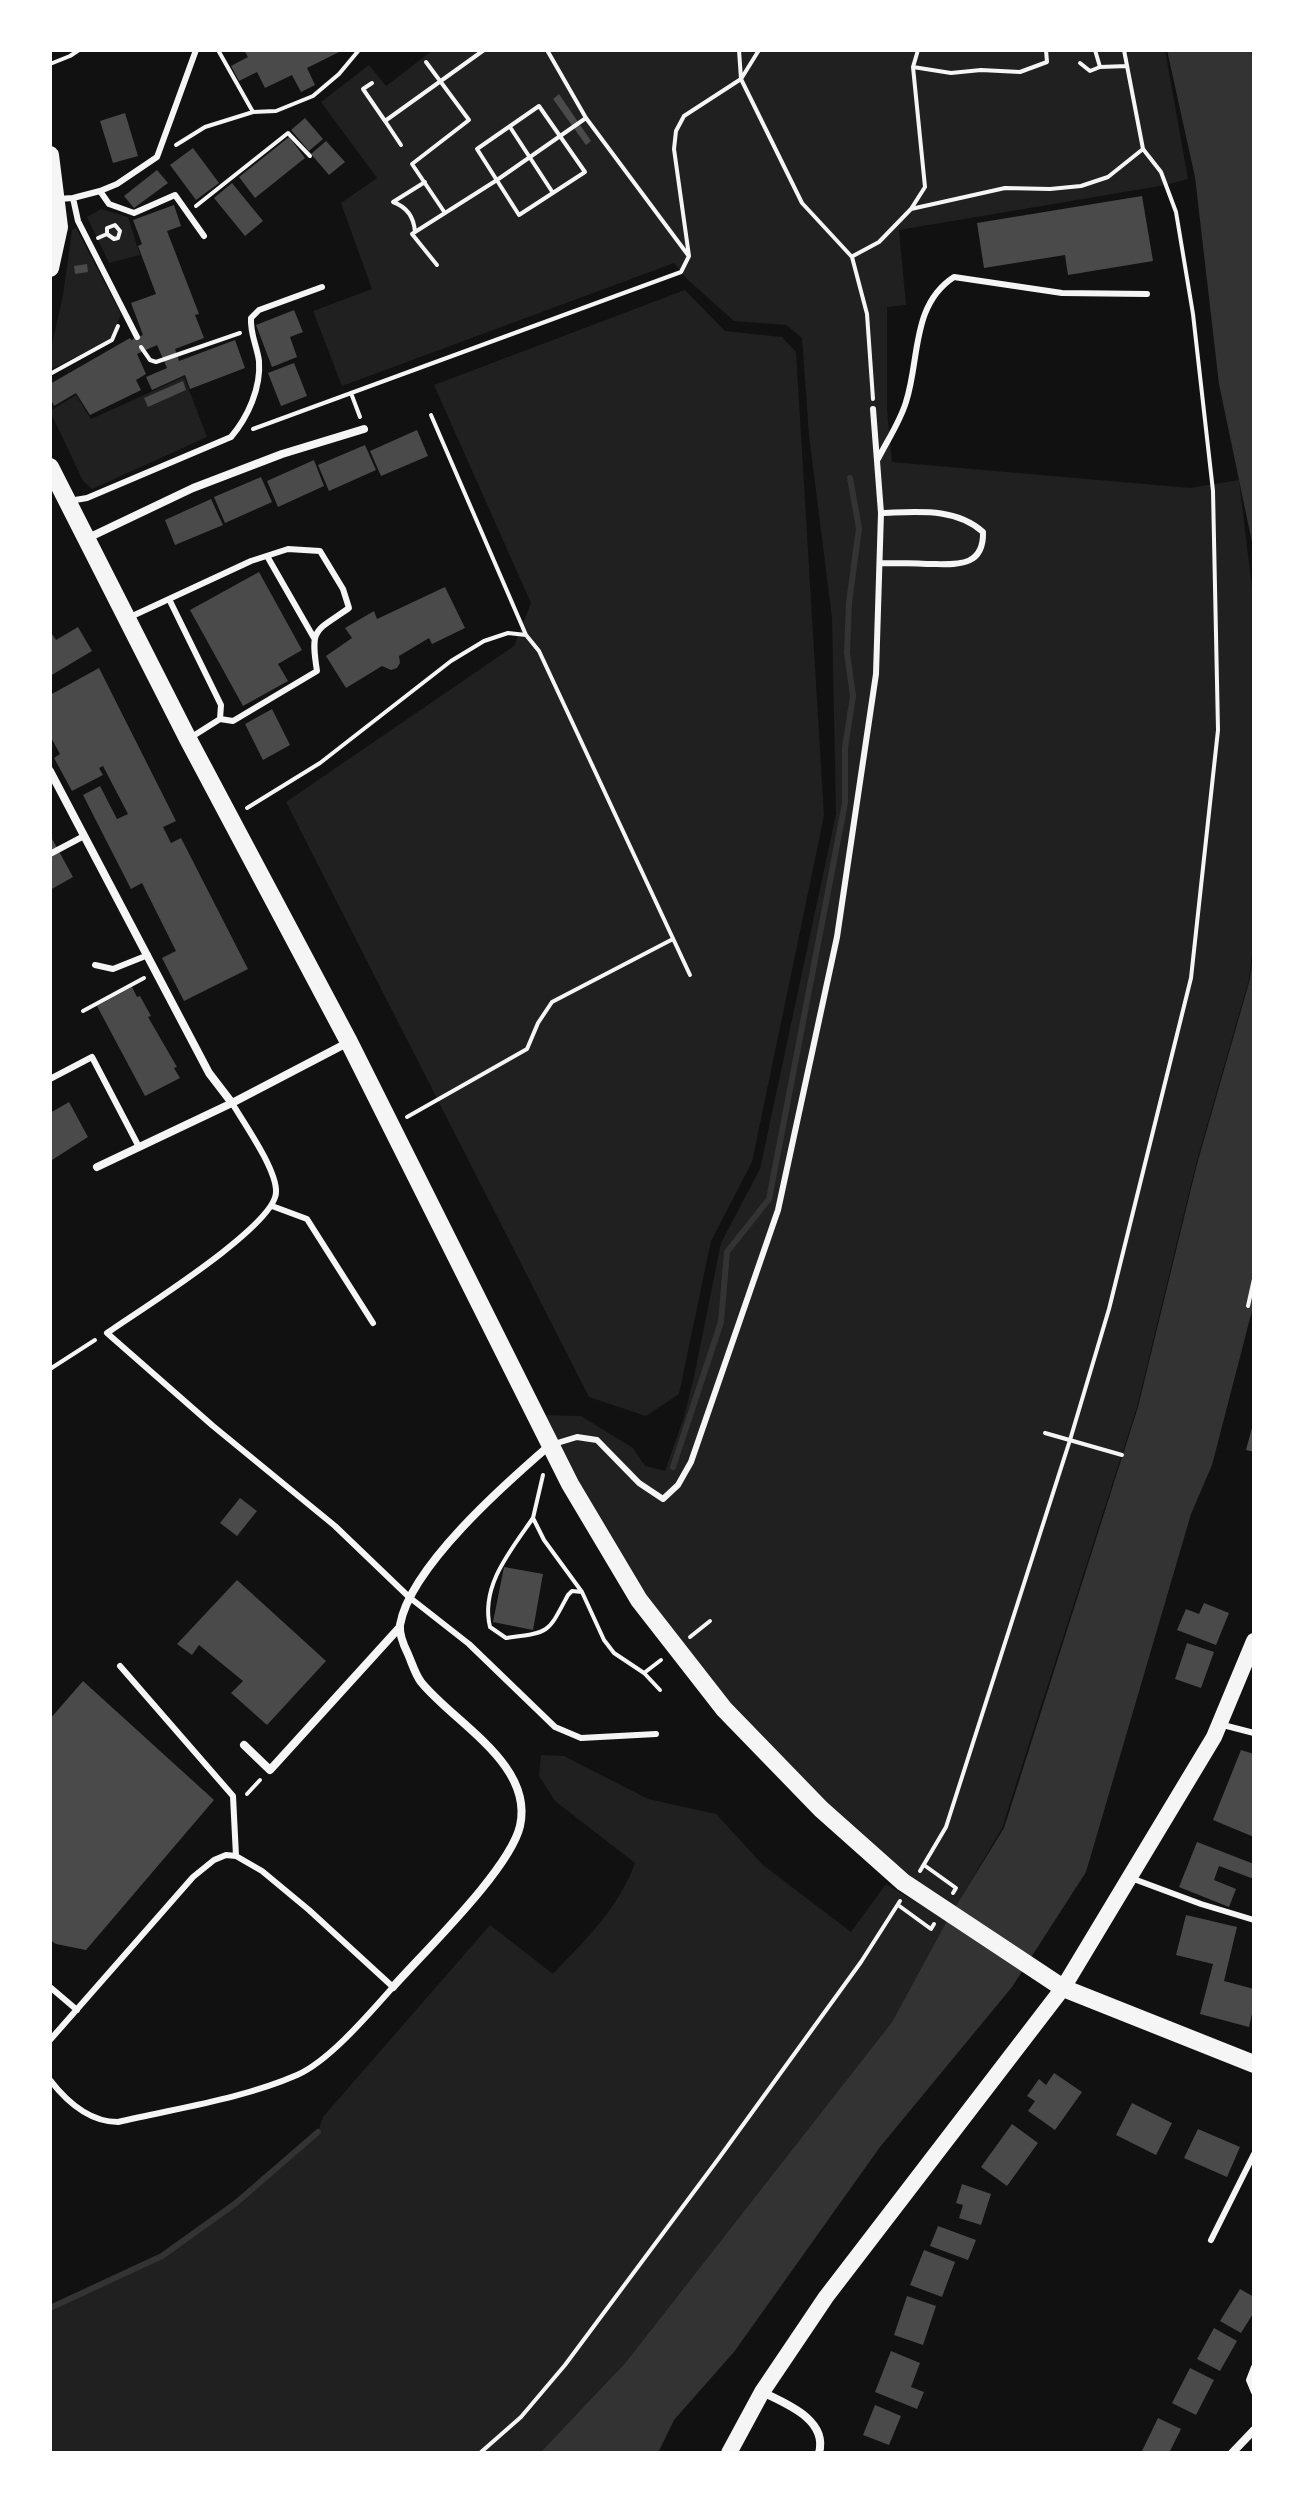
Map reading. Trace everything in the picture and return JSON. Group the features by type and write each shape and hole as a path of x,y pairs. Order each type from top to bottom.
{"main road":[{"path":"50,155 52,203 59,227 50,268"},
{"path":"50,467 188,739 349,1042 570,1484 639,1600 724,1709 821,1809 903,1882 1058,1986 1254,2064"},
{"path":"729,2453 762,2392 826,2297 1058,1986 1131,1878 1219,1725 1254,1641"}],"street":[{"path":"88,538 193,488 282,454 364,429"},
{"path":"50,771 209,1073 232,1103"},
{"path":"97,1167 232,1103 349,1042"},
{"path":"244,1745 270,1770 399,1628 409,1597 446,1547 496,1491 551,1445"},
{"path":"393,1987 507,1856 520,1826 522,1798 511,1772 420,1680 399,1628"},
{"path":"762,2392 796,2408 813,2424 820,2436 819,2453"},
{"path":"1232,2453 1254,2430"}],"lane":[{"path":"52,203 117,184 157,157 196,50"},
{"path":"100,191 109,204 134,213 175,195 204,236"},
{"path":"73,198 78,221 137,337"},
{"path":"877,462 906,403 918,336 928,303 941,286 954,277 1062,293 1147,294"},
{"path":"67,502 87,498 231,437 244,421 255,391 259,362 250,330 251,318 259,310 322,287"},
{"path":"551,1445 577,1437 597,1440 639,1483 663,1499 678,1485 691,1462 778,1210 834,952 876,674 881,513 873,409"},
{"path":"881,513 955,515 974,523 983,532 983,544 976,557 953,566 881,563"},
{"path":"128,618 267,556 288,549 320,551 343,589 349,608 320,626 314,638"},
{"path":"188,739 220,719 233,721 317,671 314,638 267,556"},
{"path":"169,599 221,705 220,719"},
{"path":"50,854 84,836"},
{"path":"95,965 113,969 148,955"},
{"path":"50,1079 92,1057 139,1147"},
{"path":"232,1103 268,1164 276,1192 272,1206 239,1240 107,1333 213,1426 335,1526 409,1597 469,1644 555,1727 581,1738 656,1734"},
{"path":"272,1206 307,1219 373,1323"},
{"path":"120,1666 233,1796 236,1856"},
{"path":"1219,1725 1254,1733"},
{"path":"50,2040 193,1877 214,1860 226,1855 236,1856 262,1871 393,1987 323,2059 299,2074 250,2090 118,2122 102,2122 75,2105 50,2080"},
{"path":"1131,1878 1254,1920"},
{"path":"50,1987 77,2010"},
{"path":"1211,2240 1254,2154"},
{"path":"1254,2367 1249,2380 1254,2392"}],"path":[{"path":"50,64 79,50"},
{"path":"218,50 253,112"},
{"path":"157,157 205,127 253,112 276,111 313,96 339,74 359,50"},
{"path":"385,121 484,50"},
{"path":"547,50 586,118 689,256"},
{"path":"739,50 741,79 802,203 852,257 867,314 873,409"},
{"path":"231,437 681,272 689,256 674,149 676,131 684,116 741,79 759,50"},
{"path":"852,257 879,242 911,209 925,187 913,67 918,50"},
{"path":"939,50 953,50"},
{"path":"913,67 951,73 981,70 1020,72 1047,62 1046,50"},
{"path":"1095,50 1100,67"},
{"path":"918,1875 946,1827 1070,1440 1109,1309 1191,978 1218,730 1213,491 1193,314 1176,212 1161,172 1143,149 1124,50"},
{"path":"426,62 469,120 412,164 445,213"},
{"path":"1080,63 1090,71 1100,67 1127,66"},
{"path":"372,83 363,89 401,145"},
{"path":"539,106 585,172 519,215 477,149 510,127 539,106"},
{"path":"415,232 586,118"},
{"path":"510,127 553,193"},
{"path":"188,213 288,133 310,156"},
{"path":"911,209 1005,188 1081,186 1108,177 1143,149"},
{"path":"425,182 393,202 403,206 414,221 415,232 412,234 437,265"},
{"path":"89,243 107,234"},
{"path":"50,374 112,340 126,311"},
{"path":"137,337 145,354 156,362 250,330"},
{"path":"351,393 364,429"},
{"path":"431,415 526,635 539,651 690,975"},
{"path":"231,817 320,763 420,683 473,647 508,633 526,635"},
{"path":"391,1126 527,1049 538,1023 552,1002 673,939"},
{"path":"83,1011 156,971"},
{"path":"1248,1306 1254,1281"},
{"path":"50,1369 107,1333"},
{"path":"1045,1433 1122,1455"},
{"path":"551,1445 533,1518 500,1565 491,1592 490,1627 506,1638 539,1635 551,1628 568,1595 572,1591 582,1592"},
{"path":"533,1518 544,1540 582,1592 604,1640 614,1653 644,1673 660,1690"},
{"path":"234,1808 270,1770"},
{"path":"924,1865 956,1888"},
{"path":"480,2453 521,2417 565,2365 728,2146 861,1962 905,1895"},
{"path":"898,1905 931,1929"}],"shaded area":[{"path":"433,50 1165,50 1188,179 899,230 906,305 887,307 887,410 892,462 1190,488 1239,480 1254,605 1254,936 1249,979 1196,1164 1137,1407 1002,1828 953,1911 839,1825 727,1707 631,1579 539,1415 581,1416 633,1448 645,1466 665,1471 694,1377 721,1243 760,1169 836,814 832,618 809,435 802,338 786,325 734,321 688,280 674,263 342,386 313,311 372,289 341,203 377,178 321,102 369,65 386,86"},
{"path":"1167,50 1254,50 1254,552 1219,384 1195,177"},
{"path":"101,209 128,217 140,255 109,263 87,217"},
{"path":"76,228 121,314 111,339 50,370 50,352 63,296 72,230"},
{"path":"685,290 725,331 782,337 796,352 824,816 752,1162 711,1241 679,1394 646,1416 589,1397 286,802 514,646 531,603 434,385"},
{"path":"184,377 207,437 92,489 83,481 50,411 76,395 91,419"},
{"path":"1254,947 1254,1303 1212,1465 1191,1514 1086,1872 1012,1987 880,2147 734,2352 674,2420 658,2453 540,2453 626,2362 892,2022 949,1917 1004,1828 1138,1407 1197,1164 1250,979"},
{"path":"541,1755 564,1756 648,1799 716,1814 763,1865 851,1932 886,1884 947,1921 892,2022 626,2362 540,2453 50,2453 50,2308 162,2256 236,2203 318,2132 323,2117 490,1925 553,1974 589,1936 620,1895 635,1863 555,1801 539,1776"}],"building":[{"path":"244,50 343,50 307,68 315,85 301,92 292,75 265,88 257,72 239,81 231,66 248,57"},
{"path":"559,94 591,141 586,145 553,99"},
{"path":"125,113 138,156 113,163 100,121"},
{"path":"305,118 323,139 309,151 291,130"},
{"path":"289,137 305,158 255,198 239,177"},
{"path":"326,141 345,162 329,175 311,154"},
{"path":"193,148 219,183 196,200 170,165"},
{"path":"157,170 168,183 134,208 124,196"},
{"path":"232,183 263,221 245,236 214,198"},
{"path":"1142,196 1153,261 1068,275 1065,255 984,268 977,223"},
{"path":"174,205 181,226 167,231 199,314 195,315 204,338 175,349 179,361 235,340 245,368 190,389 185,375 152,390 146,377 167,368 157,345 137,354 146,374 136,380 141,390 90,415 76,393 54,406 50,384 130,338 143,335 131,303 156,294 138,246 142,244 133,220"},
{"path":"87,264 88,272 75,274 74,266"},
{"path":"294,310 303,332 290,337 297,357 272,367 256,325"},
{"path":"294,363 307,396 281,406 268,373"},
{"path":"183,381 186,390 148,407 144,398"},
{"path":"417,430 428,456 381,476 370,451"},
{"path":"365,445 376,470 329,491 318,465"},
{"path":"314,460 324,486 278,507 267,481"},
{"path":"261,477 272,502 225,523 214,497"},
{"path":"211,499 223,525 175,545 165,520"},
{"path":"259,572 302,650 278,664 288,681 243,706 190,610"},
{"path":"445,587 465,628 432,644 429,638 399,656 397,668 391,670 382,666 346,688 326,656 352,638 345,628 374,611 377,619"},
{"path":"78,627 92,651 50,676 50,631 56,640"},
{"path":"99,668 176,821 163,827 171,843 181,838 248,969 184,1001 162,958 176,951 142,883 131,889 83,795 100,786 117,819 128,814 103,766 99,768 103,775 72,791 54,758 60,754 50,736 50,695"},
{"path":"272,709 290,745 263,760 245,724"},
{"path":"50,835 73,877 50,890"},
{"path":"132,987 151,1016 148,1017 177,1067 174,1068 180,1078 145,1096 97,1006"},
{"path":"69,1102 88,1137 52,1160 50,1113"},
{"path":"1254,1425 1254,1452 1246,1450"},
{"path":"240,1498 257,1511 237,1536 220,1523"},
{"path":"504,1567 543,1574 533,1630 493,1622"},
{"path":"237,1580 326,1661 267,1725 231,1693 243,1681 199,1645 192,1655 177,1644"},
{"path":"1204,1603 1229,1613 1216,1645 1177,1630 1186,1609 1199,1614"},
{"path":"1187,1643 1214,1652 1201,1688 1175,1679"},
{"path":"83,1681 214,1800 86,1950 50,1940 50,1719"},
{"path":"1241,1750 1254,1754 1254,1837 1213,1820"},
{"path":"1197,1842 1254,1864 1254,1879 1219,1866 1214,1880 1236,1889 1229,1907 1179,1887"},
{"path":"1186,1915 1237,1927 1224,1981 1254,1989 1249,2027 1200,2014 1213,1964 1176,1955"},
{"path":"1054,2073 1082,2092 1055,2130 1028,2111 1035,2101 1027,2096 1039,2079 1046,2085"},
{"path":"1132,2103 1172,2123 1156,2155 1116,2135"},
{"path":"1012,2124 1038,2143 1007,2186 981,2167"},
{"path":"1198,2129 1240,2147 1227,2177 1184,2158"},
{"path":"962,2184 991,2194 981,2225 959,2218 963,2205 956,2203"},
{"path":"938,2226 976,2240 968,2260 930,2246"},
{"path":"924,2250 955,2262 942,2297 910,2285"},
{"path":"1240,2289 1254,2297 1254,2312 1241,2333 1220,2321"},
{"path":"907,2296 936,2306 923,2345 894,2335"},
{"path":"1214,2328 1237,2341 1220,2371 1197,2359"},
{"path":"891,2351 920,2363 911,2387 924,2392 917,2409 875,2392"},
{"path":"1190,2368 1214,2380 1196,2415 1172,2403"},
{"path":"875,2405 901,2416 889,2445 863,2435"},
{"path":"1158,2418 1181,2429 1169,2453 1145,2453 1142,2451"}],"waterway":[{"path":"673,1467 721,1322 727,1252 769,1199 845,803 845,748 853,696 847,653 849,603 859,528 850,478"},
{"path":"50,2308 162,2256 236,2203 318,2132"}]}
